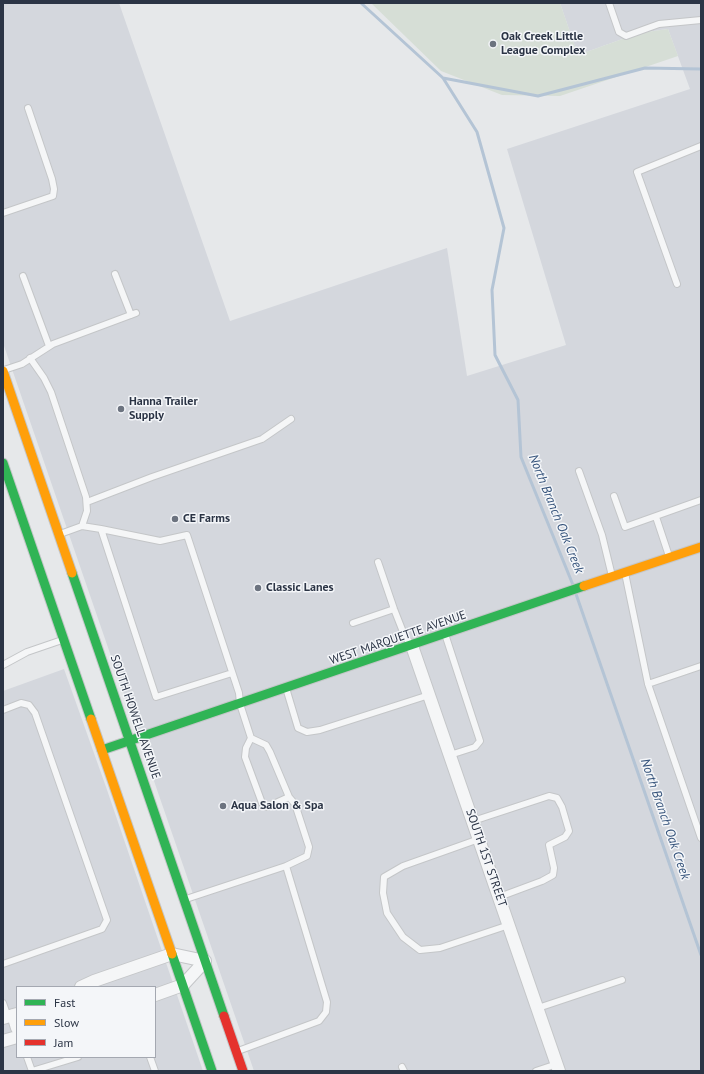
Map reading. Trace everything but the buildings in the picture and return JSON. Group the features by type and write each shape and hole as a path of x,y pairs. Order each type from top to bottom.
{"main road":[{"name":"SOUTH HOWELL AVENUE","path":"3,371 244,1071"},
{"path":"3,463 212,1071"},
{"name":"WEST MARQUETTE AVENUE","path":"102,750 701,547"}],"street":[{"name":"SOUTH 1ST STREET","path":"412,646 558,1067"},
{"path":"83,986 172,954 205,961"},
{"path":"156,995 183,985 205,961"},
{"path":"10,1016 16,1026"},
{"path":"3,1041 16,1037"}],"lane":[{"path":"609,3 619,32 626,36 659,24 701,20"},
{"path":"3,213 53,196 54,189 52,179 28,108"},
{"path":"677,284 637,172 701,146"},
{"path":"3,371 22,364 49,346 133,314 115,274"},
{"path":"23,276 49,346"},
{"path":"30,358 44,378 51,392 87,502 87,511 82,526"},
{"path":"87,502 152,477 262,439 291,419"},
{"path":"580,471 602,536 613,578"},
{"path":"614,496 625,527 701,500"},
{"path":"656,517 670,558"},
{"path":"59,534 82,526 101,528 160,541 188,535 239,693 240,704 251,738 246,748 245,757 262,803 268,806 289,797"},
{"path":"101,528 156,697 232,673"},
{"path":"378,562 405,637 412,646"},
{"path":"625,573 648,684 701,838"},
{"path":"353,623 394,609"},
{"path":"445,634 480,741 475,746 450,756"},
{"path":"3,665 27,652 64,640"},
{"path":"648,684 701,666"},
{"path":"286,688 298,728 307,732 320,730 429,695"},
{"path":"3,710 21,703 29,704 35,713 107,920 102,929 3,964"},
{"path":"185,899 286,866 307,856 309,847 295,804 289,797 266,745 251,738"},
{"path":"473,821 549,796 557,798 562,807 569,831 565,837 549,845 554,868 552,875 542,881 499,897"},
{"path":"479,839 403,866 384,877 383,893 388,913 403,937 420,950 440,948 509,925"},
{"path":"237,1052 319,1022 326,1012 327,1002 286,866"},
{"path":"538,1008 622,980"},
{"path":"3,1003 10,1016"},
{"path":"27,1058 32,1071 75,1058"},
{"path":"150,1058 155,1071"},
{"path":"536,1071 558,1067"}],"shaded area":[{"path":"3,3 119,3 230,321 447,248 467,376 566,345 507,149 690,89 668,29 639,33 578,55 560,3 701,3 701,1071 254,1071 3,343"},
{"name":"Oak Creek Little League Complex","path":"371,3 560,3 578,55 639,33 668,29 678,56 560,96 502,95 441,71"},
{"path":"64,669 203,1071 3,1071 3,691"}],"waterway":[{"name":"North Branch Oak Creek","path":"361,3 443,78 477,132 504,228 492,290 495,355 518,400 521,457 573,585"},
{"name":"North Branch Oak Creek","path":"443,78 538,96 645,68 701,69"},
{"name":"North Branch Oak Creek","path":"576,594 701,955"}],"traffic: fast":[{"path":"3,463 91,719"},
{"path":"72,573 224,1016"},
{"path":"102,750 584,586"},
{"path":"172,954 212,1071"}],"traffic: slow":[{"path":"3,371 72,573"},
{"path":"584,586 701,547"},
{"path":"91,719 172,954"}],"traffic: jam":[{"path":"224,1016 243,1071"}],"place":[{"name":"Oak Creek Little League Complex","path":"493,44"},
{"name":"Hanna Trailer Supply","path":"121,409"},
{"name":"CE Farms","path":"175,519"},
{"name":"Classic Lanes","path":"258,588"},
{"name":"Aqua Salon & Spa","path":"223,806"}]}
